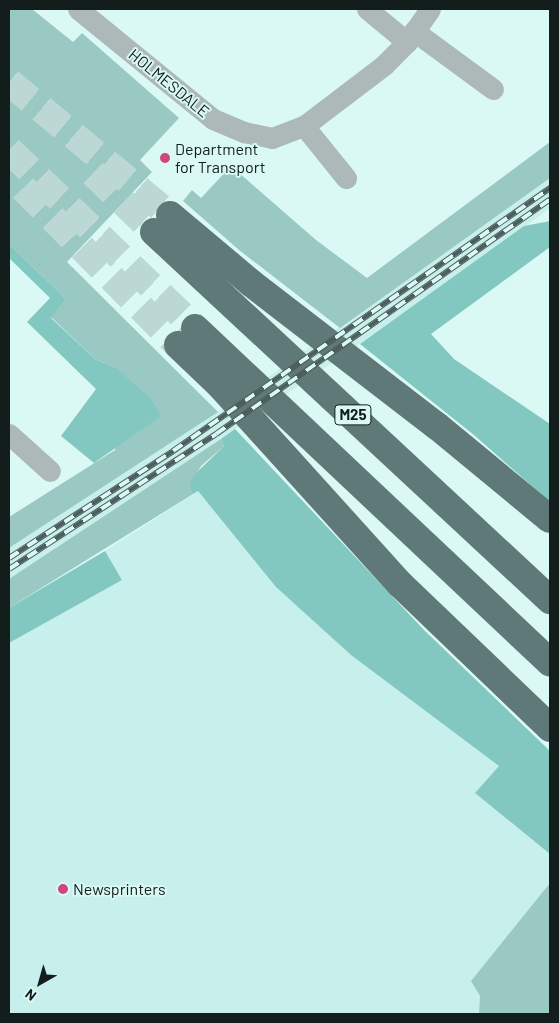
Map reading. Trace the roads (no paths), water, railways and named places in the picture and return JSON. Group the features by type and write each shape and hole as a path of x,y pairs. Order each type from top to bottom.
{"highway":[{"name":"M25","path":"550,519 437,426 251,283 162,224 550,600"},
{"name":"M25","path":"550,663 187,336 220,385 400,584 550,728"}],"street":[{"name":"HOLMESDALE","path":"78,9 213,119 244,132 272,138 304,126 384,65 411,37 430,9"},
{"path":"367,9 493,89"},
{"path":"304,126 346,178"},
{"path":"9,434 50,471"}],"tunnel":[{"path":"9,82 170,215"},
{"path":"9,150 195,328"},
{"path":"93,173 154,232"},
{"path":"23,188 178,345"}],"railway":[{"path":"9,558 173,451 550,188"},
{"path":"9,569 216,434 550,199"}],"place":[{"name":"Department for Transport","path":"165,158"},
{"name":"Newsprinters","path":"63,889"}]}
